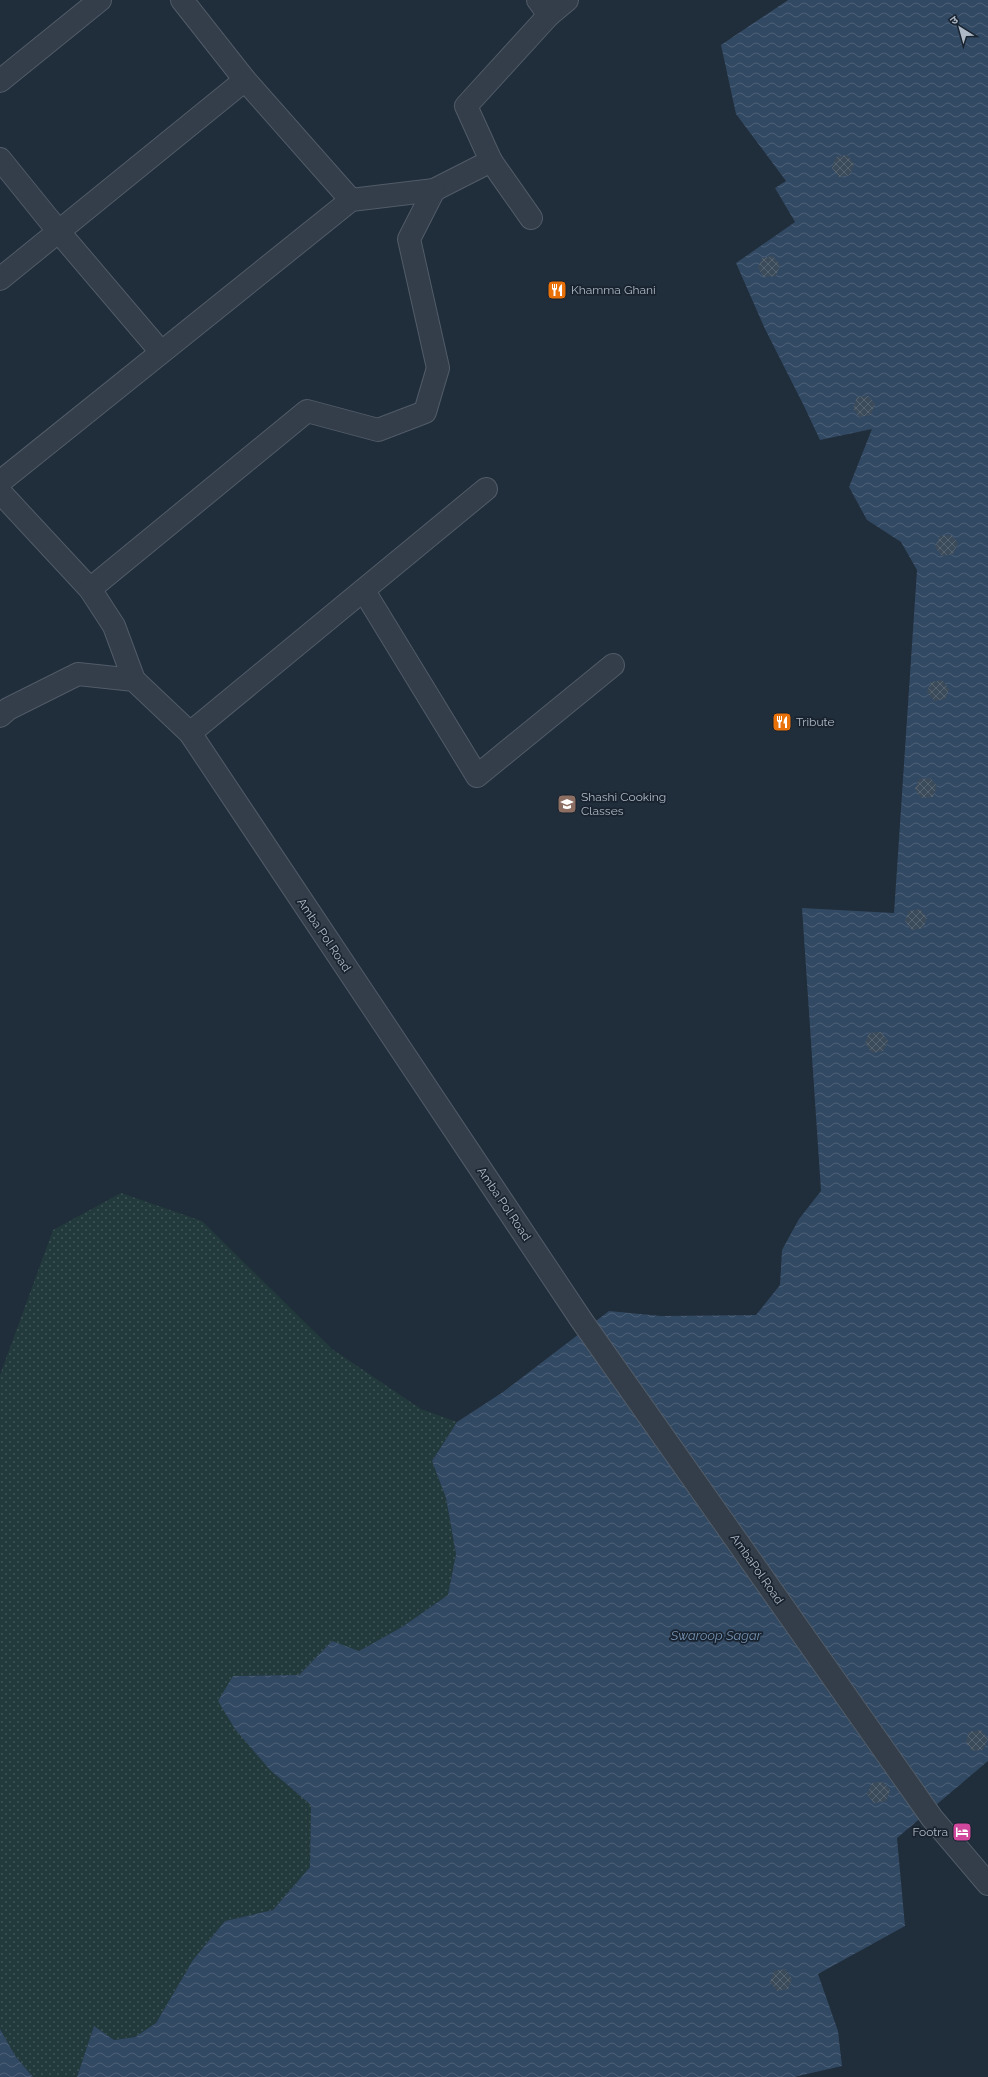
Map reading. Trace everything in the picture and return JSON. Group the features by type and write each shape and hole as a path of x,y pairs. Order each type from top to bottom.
{"street":[{"path":"0,81 100,0"},
{"path":"182,0 245,80 351,200"},
{"path":"531,218 491,161 466,106 544,7 567,0"},
{"path":"0,279 245,80"},
{"path":"0,159 59,232 161,352"},
{"path":"0,482 351,200 434,190 491,161"},
{"path":"90,589 307,411 378,430 425,412 438,368 409,239 434,190"},
{"path":"190,733 486,489"},
{"path":"0,492 90,589 114,626 134,680 78,674 8,709 0,716"},
{"path":"364,591 477,776 614,665"},
{"name":"Amba Pol Road","path":"134,680 190,733 582,1321"},
{"name":"AmbaPol Road","path":"582,1321 932,1818 988,1884"}],"green space":[{"path":"121,1193 202,1221 332,1349 421,1409 457,1422 432,1461 446,1498 456,1554 448,1595 402,1627 359,1651 331,1642 299,1675 233,1676 270,1770 311,1805 310,1867 273,1910 225,1921 193,1960 156,2023 135,2037 114,2040 94,2026 77,2077 33,2077 16,2057 0,2029 0,1375 53,1230"}],"water":[{"name":"Swaroop Sagar","path":"788,0 988,0 988,1761 897,1838 905,1926 818,1974 838,2031 842,2066 794,2077 77,2077 94,2026 114,2040 135,2037 156,2023 193,1960 225,1921 273,1910 310,1867 311,1805 270,1770 235,1729 218,1701 233,1676 299,1675 332,1641 359,1651 402,1627 448,1595 456,1554 446,1498 432,1461 457,1422 503,1392 609,1311 661,1316 756,1315 780,1285 782,1250 799,1219 821,1191 802,908 894,913 917,570 901,542 867,520 849,487 872,429 820,440 765,329 736,263 795,222 775,188 786,181 736,114 721,45"},
{"path":"0,2029 16,2057 33,2077 0,2077"}],"building":[{"path":"847,155 854,164 850,175 839,177 832,168 836,157"},
{"path":"773,256 780,265 776,276 764,277 758,268 762,258"},
{"path":"868,396 875,404 871,415 859,417 853,408 857,397"},
{"path":"951,535 958,543 953,554 942,556 935,547 940,536"},
{"path":"942,680 949,689 945,699 934,701 927,692 931,682"},
{"path":"930,778 937,786 933,797 921,798 915,789 919,779"},
{"path":"920,909 927,918 923,928 912,930 905,921 909,911"},
{"path":"881,1032 888,1041 883,1051 872,1053 865,1043 869,1033"},
{"path":"981,1730 988,1739 983,1750 972,1751 966,1742 969,1732"},
{"path":"883,1782 890,1790 886,1801 874,1803 867,1794 872,1783"},
{"path":"785,1969 792,1979 788,1989 777,1991 770,1982 774,1971"}],"place":[{"name":"Khamma Ghani","path":"557,290"},
{"name":"Tribute","path":"782,722"},
{"name":"Shashi Cooking Classes","path":"567,804"},
{"name":"Footra","path":"962,1832"}]}
